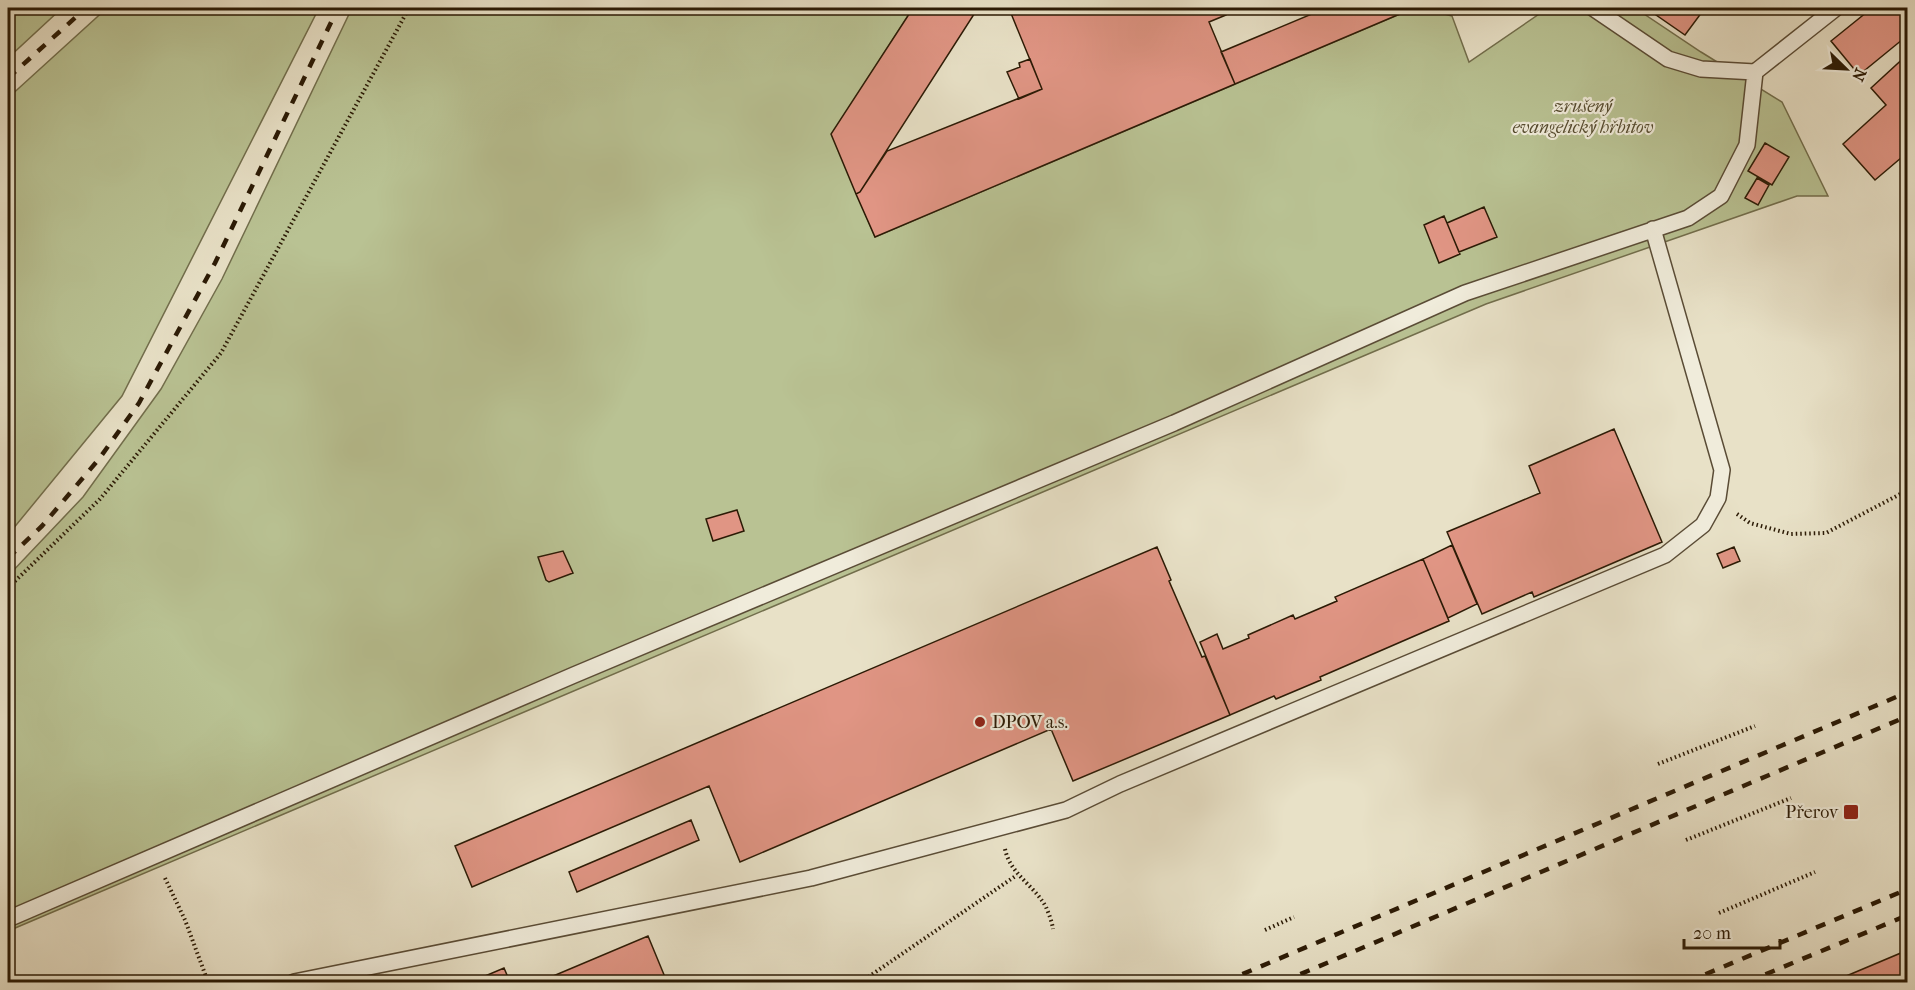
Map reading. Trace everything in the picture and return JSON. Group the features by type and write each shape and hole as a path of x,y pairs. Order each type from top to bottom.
{"lane":[{"path":"1593,8 1668,59 1701,69 1755,72 1836,8"},
{"path":"8,919 574,675 1174,423 1465,293 1688,218 1721,196 1747,145 1755,72"},
{"path":"294,982 811,878 1066,810 1131,780 1665,555 1703,525 1718,498 1722,470 1653,229"}],"path":[{"path":"8,579 13,583 100,499 221,353 409,8"},
{"path":"1718,498 1750,523 1791,534 1811,534 1826,533 1908,490"},
{"path":"1658,764 1755,726"},
{"path":"1686,840 1791,798"},
{"path":"1000,828 1007,858 1017,874 1045,905 1053,929"},
{"path":"155,855 208,982"},
{"path":"1719,913 1815,872"},
{"path":"861,982 1017,874"},
{"path":"1265,930 1294,917"}],"green space":[{"path":"8,8 62,8 8,58"},
{"path":"107,8 319,8 122,396 8,535 8,98"},
{"name":"zrušený evangelický hřbitov","path":"352,8 913,8 832,134 875,237 1414,8 1452,16 1469,62 1548,8 1635,8 1782,102 1828,196 1797,196 1486,304 8,931 8,576 83,497 161,389 222,279"}],"building":[{"path":"913,8 978,8 860,192 856,194 831,134"},
{"path":"1017,8 1224,8 1226,15 1209,22 1235,84 875,237 856,194 860,192 887,151 1042,89 1010,11"},
{"path":"1326,8 1414,8 1235,84 1221,52"},
{"path":"1646,8 1705,8 1685,35"},
{"path":"1872,8 1908,8 1908,35 1859,75 1831,41"},
{"path":"1908,54 1908,152 1875,180 1843,144 1886,105 1871,88"},
{"path":"1030,59 1042,89 1019,99 1007,72 1020,67 1019,63"},
{"path":"1765,143 1789,157 1772,185 1748,171"},
{"path":"1757,178 1769,185 1758,205 1745,198"},
{"path":"1484,207 1497,237 1459,252 1447,223"},
{"path":"1444,216 1460,254 1439,263 1424,225"},
{"path":"1614,429 1662,542 1534,597 1532,592 1482,614 1447,532 1540,493 1529,466"},
{"path":"737,510 744,531 713,541 706,519"},
{"path":"1452,545 1477,604 1448,618 1423,559"},
{"name":"DPOV a.s.","path":"1157,547 1202,657 1205,656 1230,715 1073,781 1051,729 740,862 709,786 472,887 455,846"},
{"path":"1734,547 1740,561 1723,568 1717,554"},
{"path":"563,551 573,573 549,582 546,580 538,557"},
{"path":"1423,559 1449,621 1320,677 1321,680 1276,699 1274,696 1230,715 1200,642 1217,634 1223,649 1293,615 1295,619 1337,601 1335,597"},
{"path":"691,820 699,840 577,892 569,872"},
{"path":"648,936 667,982 539,982"},
{"path":"1908,950 1908,982 1832,982"},
{"path":"504,968 510,982 471,982"}],"railway":[{"path":"8,78 86,8"},
{"path":"8,558 42,526 99,459 139,403 215,263 338,8"},
{"path":"1224,982 1908,692"},
{"path":"1282,982 1908,716"},
{"path":"1687,982 1908,889"},
{"path":"1747,982 1908,915"}],"place":[{"name":"DPOV a.s.","path":"980,722"},
{"name":"Přerov","path":"1851,812"}]}
